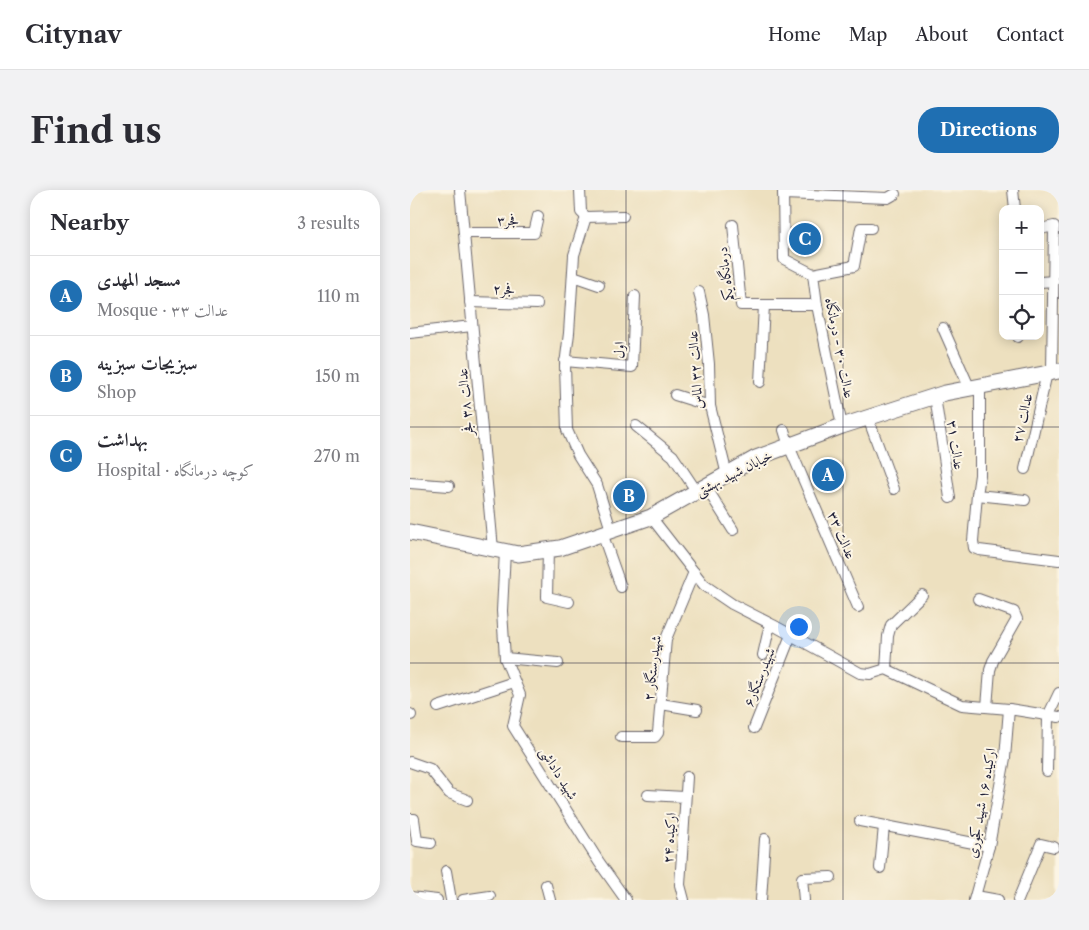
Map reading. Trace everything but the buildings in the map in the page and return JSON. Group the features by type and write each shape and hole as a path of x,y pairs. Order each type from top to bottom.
{"main road":[{"name":"خیابان شهید بهشتی","path":"410,533 518,554 560,548 651,517 756,458 842,426 935,396 1053,372"}],"street":[{"name":"عدالت ۳۸ فجر","path":"460,190 472,326 499,550 505,658 520,695"},
{"path":"580,190 581,212 586,217 623,216"},
{"path":"1014,190 1015,205"},
{"path":"871,228 861,228 854,266 814,274 784,259 783,192 888,198 895,194"},
{"name":"فجر۳","path":"464,233 534,233 538,216"},
{"path":"586,217 574,255 569,333 565,362 567,430 578,455 597,485 621,587"},
{"name":"درمانگاه یکم","path":"733,225 741,305 817,305"},
{"name":"عدالت ۲۷","path":"1024,469 1053,372 1054,226 1044,228"},
{"name":"عدالت ۳۰ - درمانگاه","path":"814,274 817,305 842,426"},
{"path":"573,276 599,285"},
{"path":"1044,282 1054,282"},
{"name":"عدالت ۳۲ الماس","path":"699,292 704,315 709,364 710,406 727,475"},
{"name":"اول","path":"565,362 632,367 635,296"},
{"name":"فجر۲","path":"470,302 537,304"},
{"path":"760,382 764,305"},
{"path":"410,333 472,326"},
{"path":"943,328 975,388 980,475 973,541 974,548 1059,560"},
{"path":"675,395 710,406"},
{"name":"عدالت ۳۱","path":"935,396 950,498"},
{"path":"868,418 894,489"},
{"path":"636,426 673,456 733,530"},
{"name":"عدالت ۳۳","path":"784,430 789,446 858,607"},
{"path":"410,483 449,486"},
{"path":"977,495 1024,500"},
{"path":"651,517 704,585 732,604 860,673 870,674 886,668 957,703 1059,717"},
{"path":"548,549 547,598 569,602"},
{"name":"شهیدرستگار ۲","path":"621,737 657,736 666,640 694,572"},
{"path":"886,668 888,636 891,625 922,595"},
{"path":"978,599 1014,612 1017,619 993,661 990,670 987,707"},
{"path":"763,655 770,624"},
{"name":"شهیدرستگار۶","path":"754,728 790,635"},
{"path":"505,658 558,663"},
{"path":"438,706 514,682"},
{"path":"1046,771 1048,716 1059,693"},
{"name":"شهید داداشی","path":"520,695 513,726 599,862 626,900"},
{"path":"661,704 697,710"},
{"name":"ارکیده ۱۶ شهید کجوری","path":"975,898 989,846 1005,758 1009,709"},
{"path":"410,762 430,769 449,793 467,800"},
{"name":"ارکیده ۲۴","path":"684,900 680,885 687,777"},
{"path":"648,795 685,797"},
{"path":"410,819 414,819 417,841 431,843"},
{"path":"860,821 989,846"},
{"path":"880,868 884,826"},
{"path":"761,900 765,839"},
{"path":"1018,900 1041,844 1054,847"},
{"path":"446,870 451,900"},
{"path":"804,900 802,878 831,877"},
{"path":"546,885 550,900"},
{"path":"463,900 490,896"},
{"path":"410,897 437,900"},
{"path":"975,898 998,900"}],"place":[{"name":"بهداشت","path":"805,239"},
{"name":"مسجد المهدی","path":"828,475"},
{"name":"سبزیجات سبزینه","path":"629,496"}]}
